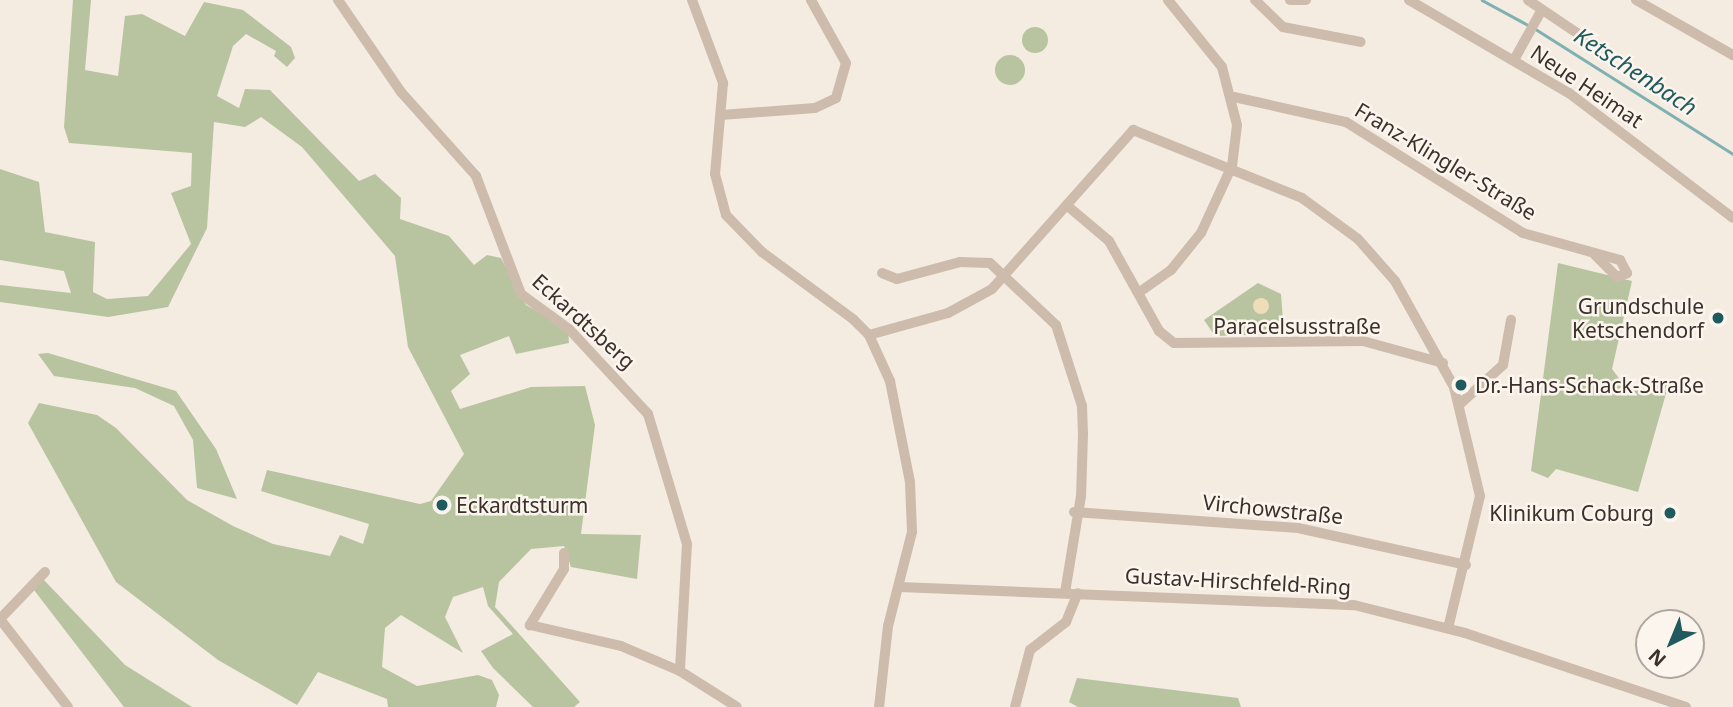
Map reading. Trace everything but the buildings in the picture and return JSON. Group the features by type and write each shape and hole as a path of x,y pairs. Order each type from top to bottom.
{"street":[{"name":"Eckardtsberg","path":"338,0 401,92 476,176 521,295 569,329 648,414 687,544 680,671"},
{"path":"692,0 718,57 722,115 715,174 733,225 869,335 890,381 910,482 912,532 879,707"},
{"path":"722,115 815,108 836,98 846,63 811,0"},
{"path":"1070,208 1109,241 1141,292 1194,244 1231,166 1234,97 1213,53 1168,0"},
{"path":"1255,0 1283,27 1361,42"},
{"path":"1290,0 1306,0"},
{"name":"Neue Heimat","path":"1409,0 1514,60 1623,131 1733,218"},
{"path":"1528,0 1538,17 1604,51"},
{"path":"1636,0 1733,55"},
{"path":"1514,60 1538,17"},
{"name":"Franz-Klingler-Straße","path":"1234,97 1346,122 1523,233 1595,255"},
{"path":"869,335 968,305 1007,275 1070,208 1118,141 1136,129 1231,166 1302,198 1348,231 1395,281 1430,335 1460,404 1480,496 1448,628"},
{"path":"883,273 897,279 976,260 1007,275 1056,325 1080,398 1082,496 1074,512 1065,593"},
{"name":"Paracelsusstraße","path":"1141,292 1159,331 1180,344 1363,341 1413,351 1443,363"},
{"path":"1460,404 1503,365 1511,320"},
{"path":"1413,351 1430,335"},
{"name":"Virchowstraße","path":"1074,512 1298,527 1465,565"},
{"path":"564,553 564,569 530,625 604,640 680,671 737,707"},
{"path":"45,572 0,619 68,707"},
{"name":"Gustav-Hirschfeld-Ring","path":"900,587 1333,602 1448,628 1686,707"},
{"path":"1015,707 1030,650 1066,622 1078,593"}],"green space":[{"path":"73,0 91,0 85,70 118,76 125,16 142,14 185,36 204,2 243,10 291,47 295,58 287,67 274,56 276,51 246,34 233,46 217,96 239,108 245,89 270,90 359,181 375,174 401,198 400,219 449,236 474,265 487,255 501,258 526,305 568,329 569,343 516,354 509,336 460,355 470,374 451,391 460,409 531,387 585,386 595,425 581,534 641,535 637,579 571,567 564,546 531,549 499,582 495,607 580,702 574,707 533,707 493,668 481,651 513,634 488,606 483,587 453,597 445,617 463,653 401,615 385,628 382,667 417,686 478,675 492,680 499,695 496,707 388,707 387,699 318,672 297,705 218,660 116,582 28,423 39,403 97,415 116,428 187,500 233,526 273,544 330,556 340,535 363,544 369,524 261,491 267,470 420,504 431,501 464,454 408,347 395,256 302,147 261,117 245,127 214,122 207,228 168,307 108,317 0,302 0,285 71,293 64,271 0,260 0,169 39,182 45,232 95,242 93,292 107,299 148,296 191,244 171,193 191,186 192,153 69,143 64,127"},
{"path":"1035,27 1044,31 1048,40 1044,49 1035,53 1026,49 1022,40 1026,31"},
{"path":"1010,55 1021,59 1025,70 1021,81 1010,85 999,81 995,70 999,59"},
{"path":"1558,263 1632,281 1612,369 1621,381 1652,391 1656,380 1669,383 1638,492 1556,469 1548,478 1531,471"},
{"path":"1258,283 1281,294 1284,334 1215,336 1204,320"},
{"path":"48,353 176,391 216,449 237,499 197,488 193,440 174,406 135,388 54,376 38,354"},
{"path":"43,579 125,665 192,707 124,707 34,590"},
{"path":"1077,678 1238,698 1241,707 1078,707 1069,702"}],"sand":[{"path":"1258,298 1264,298 1269,306 1267,312 1258,314 1253,309 1253,303"}],"waterway":[{"name":"Ketschenbach","path":"1482,0 1528,25"},
{"name":"Ketschenbach","path":"1534,28 1733,154"}],"place":[{"name":"Grundschule Ketschendorf","path":"1718,318"},
{"name":"Dr.-Hans-Schack-Straße","path":"1461,385"},
{"name":"Eckardtsturm","path":"442,505"},
{"name":"Klinikum Coburg","path":"1670,513"}]}
